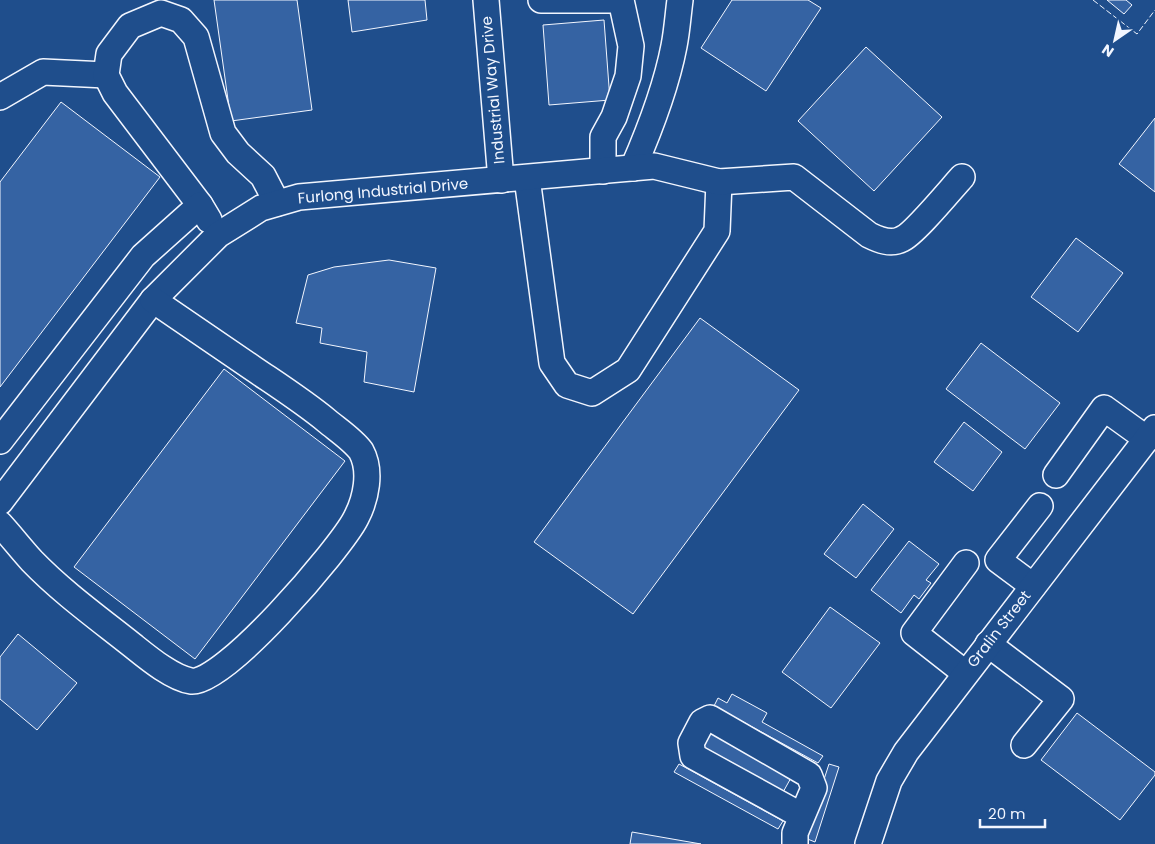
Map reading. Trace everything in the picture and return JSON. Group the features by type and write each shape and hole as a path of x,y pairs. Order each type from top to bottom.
{"street":[{"name":"Industrial Way Drive","path":"486,0 500,180"},
{"path":"541,0 621,0 631,46 628,76 614,117 603,137 603,171"},
{"path":"634,168 653,121 674,47 680,0"},
{"path":"218,235 200,205 115,93 106,76 109,54 130,26 161,13 181,20 196,37 223,133 238,153 263,176 277,204"},
{"path":"0,97 43,72 106,76"},
{"name":"Furlong Industrial Drive","path":"0,502 153,300 218,235 261,208 299,197 654,166 719,182 794,176 869,235 883,242 902,239 914,229 962,176"},
{"path":"527,178 552,363 567,385 592,393 628,370 717,231 719,182"},
{"path":"0,441 143,256 200,205"},
{"path":"0,524 32,561 87,609 145,655 181,678 193,682 213,674 280,614 346,534 356,519 367,485 367,470 360,451 348,438 310,407 153,300"},
{"path":"1056,475 1104,408 1151,433"},
{"name":"Gralin Street","path":"868,844 889,781 906,752 1151,433"},
{"path":"1033,586 998,560 1040,506"},
{"path":"965,673 914,633 966,563"},
{"path":"988,644 1061,699 1024,745"},
{"path":"795,844 794,833 802,816 814,788 809,775 710,718 702,722 691,743 693,756 802,816"}],"building":[{"path":"214,0 297,0 312,110 231,121"},
{"path":"348,0 425,0 427,20 352,32"},
{"path":"732,0 808,0 821,8 766,91 701,48"},
{"path":"1107,0 1126,0 1132,5 1124,14"},
{"path":"604,20 610,100 549,105 543,25"},
{"path":"866,47 942,117 874,191 798,121"},
{"path":"61,102 160,177 0,387 0,182"},
{"path":"1155,118 1155,192 1119,164"},
{"path":"1076,238 1123,273 1078,332 1031,297"},
{"path":"389,260 436,268 414,392 364,382 367,352 320,343 322,328 296,323 308,275 334,267"},
{"path":"700,318 799,390 633,614 534,542"},
{"path":"981,343 1060,403 1025,449 946,389"},
{"path":"224,369 345,461 195,659 74,567"},
{"path":"964,422 1002,452 973,491 934,462"},
{"path":"863,504 894,529 856,578 824,554"},
{"path":"909,541 939,564 926,580 931,583 919,599 914,595 901,613 871,590"},
{"path":"830,607 880,643 831,708 782,672"},
{"path":"18,634 77,683 37,730 0,699 0,657"},
{"path":"732,694 767,713 762,722 823,756 818,763 714,706 718,698 727,703"},
{"path":"1077,713 1155,772 1155,775 1120,820 1041,760"},
{"path":"706,729 792,776 782,794 696,746"},
{"path":"679,764 783,821 778,829 674,772"},
{"path":"829,764 839,767 815,842 805,838"},
{"path":"632,832 701,844 630,844"}],"fence":[{"path":"1093,0 1137,34 1155,10"}]}
